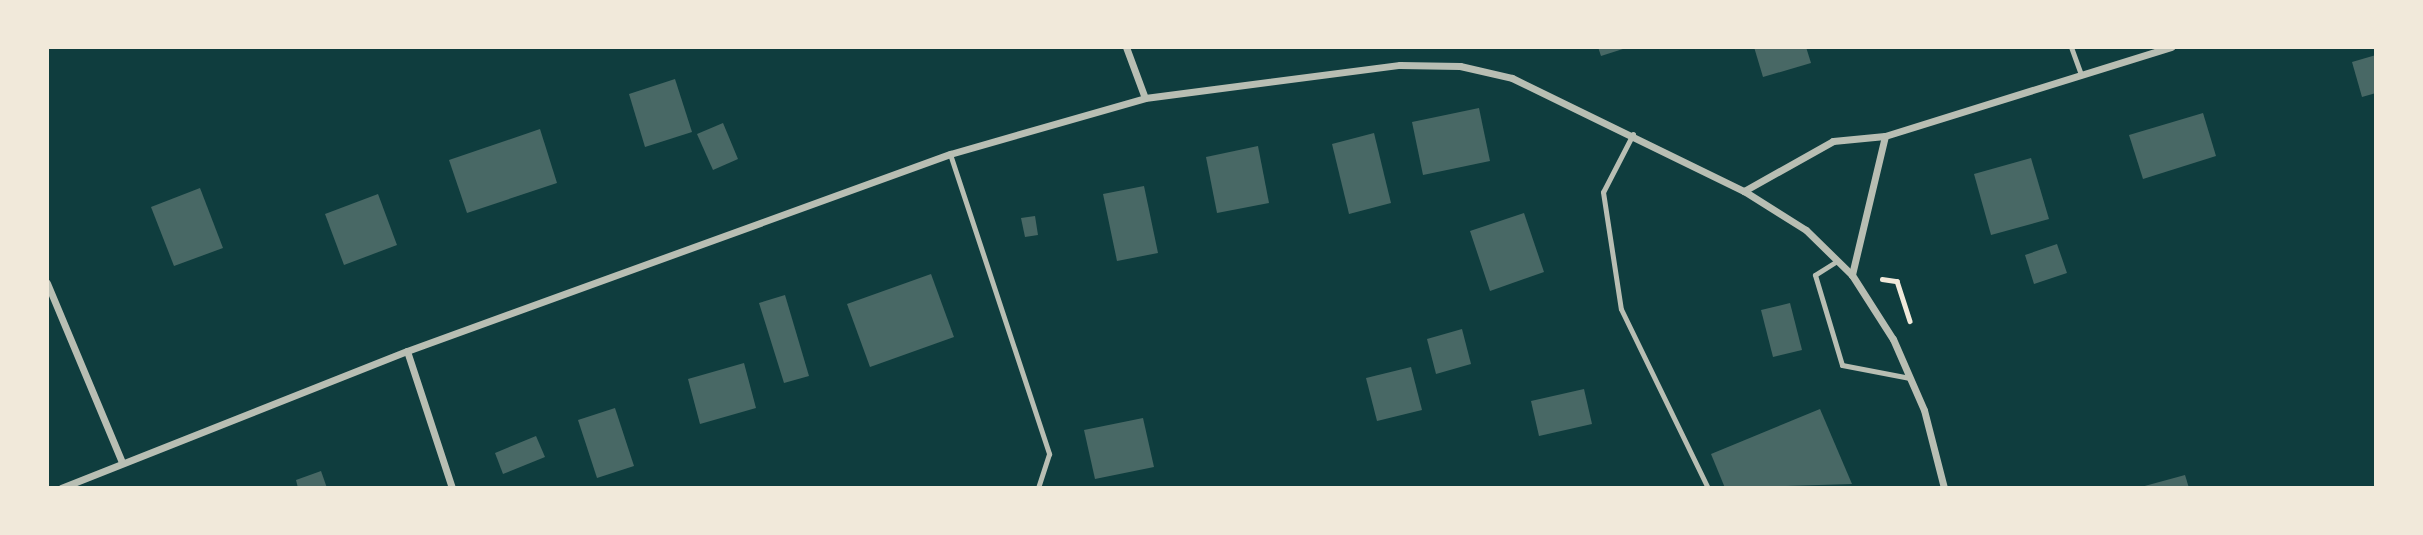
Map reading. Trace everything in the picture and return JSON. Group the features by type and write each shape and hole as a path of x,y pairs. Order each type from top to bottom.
{"street":[{"path":"1126,47 1145,98"},
{"path":"1744,191 1833,141 1885,136 2171,47"},
{"path":"61,488 407,351 950,154 1145,98 1400,65 1460,66 1512,78 1633,134 1744,191 1806,230 1852,275 1893,339 1924,410 1944,488"},
{"path":"1852,275 1885,136"},
{"path":"47,283 122,462"},
{"path":"407,351 452,488"}],"lane":[{"path":"2071,47 2081,75"},
{"path":"1633,134 1603,192 1621,309 1708,488"},
{"path":"950,154 1049,454 1038,488"},
{"path":"1837,261 1815,275 1842,365 1910,378"}],"building":[{"path":"1598,47 1626,47 1626,48 1601,56"},
{"path":"1754,47 1806,47 1811,63 1763,77"},
{"path":"2376,55 2376,93 2362,97 2352,62"},
{"path":"675,79 692,132 645,147 629,94"},
{"path":"1479,108 1490,161 1423,175 1412,122"},
{"path":"2203,113 2216,156 2143,179 2129,135"},
{"path":"723,123 738,159 713,170 697,134"},
{"path":"540,129 557,183 467,213 449,160"},
{"path":"1374,133 1391,203 1349,214 1332,144"},
{"path":"1258,146 1269,203 1217,213 1206,157"},
{"path":"2031,158 2049,219 1991,235 1974,174"},
{"path":"1144,186 1158,253 1117,261 1103,194"},
{"path":"200,188 223,248 174,266 151,207"},
{"path":"378,194 397,245 344,265 325,214"},
{"path":"1524,213 1544,272 1490,291 1470,231"},
{"path":"1035,216 1038,235 1025,237 1021,218"},
{"path":"2057,244 2067,273 2034,284 2025,255"},
{"path":"931,274 954,337 870,367 847,304"},
{"path":"785,295 809,376 784,383 759,303"},
{"path":"1790,303 1802,350 1773,357 1761,310"},
{"path":"1462,329 1471,364 1436,374 1427,339"},
{"path":"744,363 756,408 700,424 688,379"},
{"path":"1411,367 1422,410 1377,421 1366,378"},
{"path":"1584,389 1592,424 1539,436 1531,401"},
{"path":"615,408 634,466 597,478 578,420"},
{"path":"1820,409 1852,484 1725,488 1711,454"},
{"path":"1143,418 1154,467 1095,479 1084,430"},
{"path":"536,436 545,457 503,474 495,453"},
{"path":"321,471 327,488 298,488 296,480"},
{"path":"2185,475 2189,488 2141,488 2141,487"}]}
